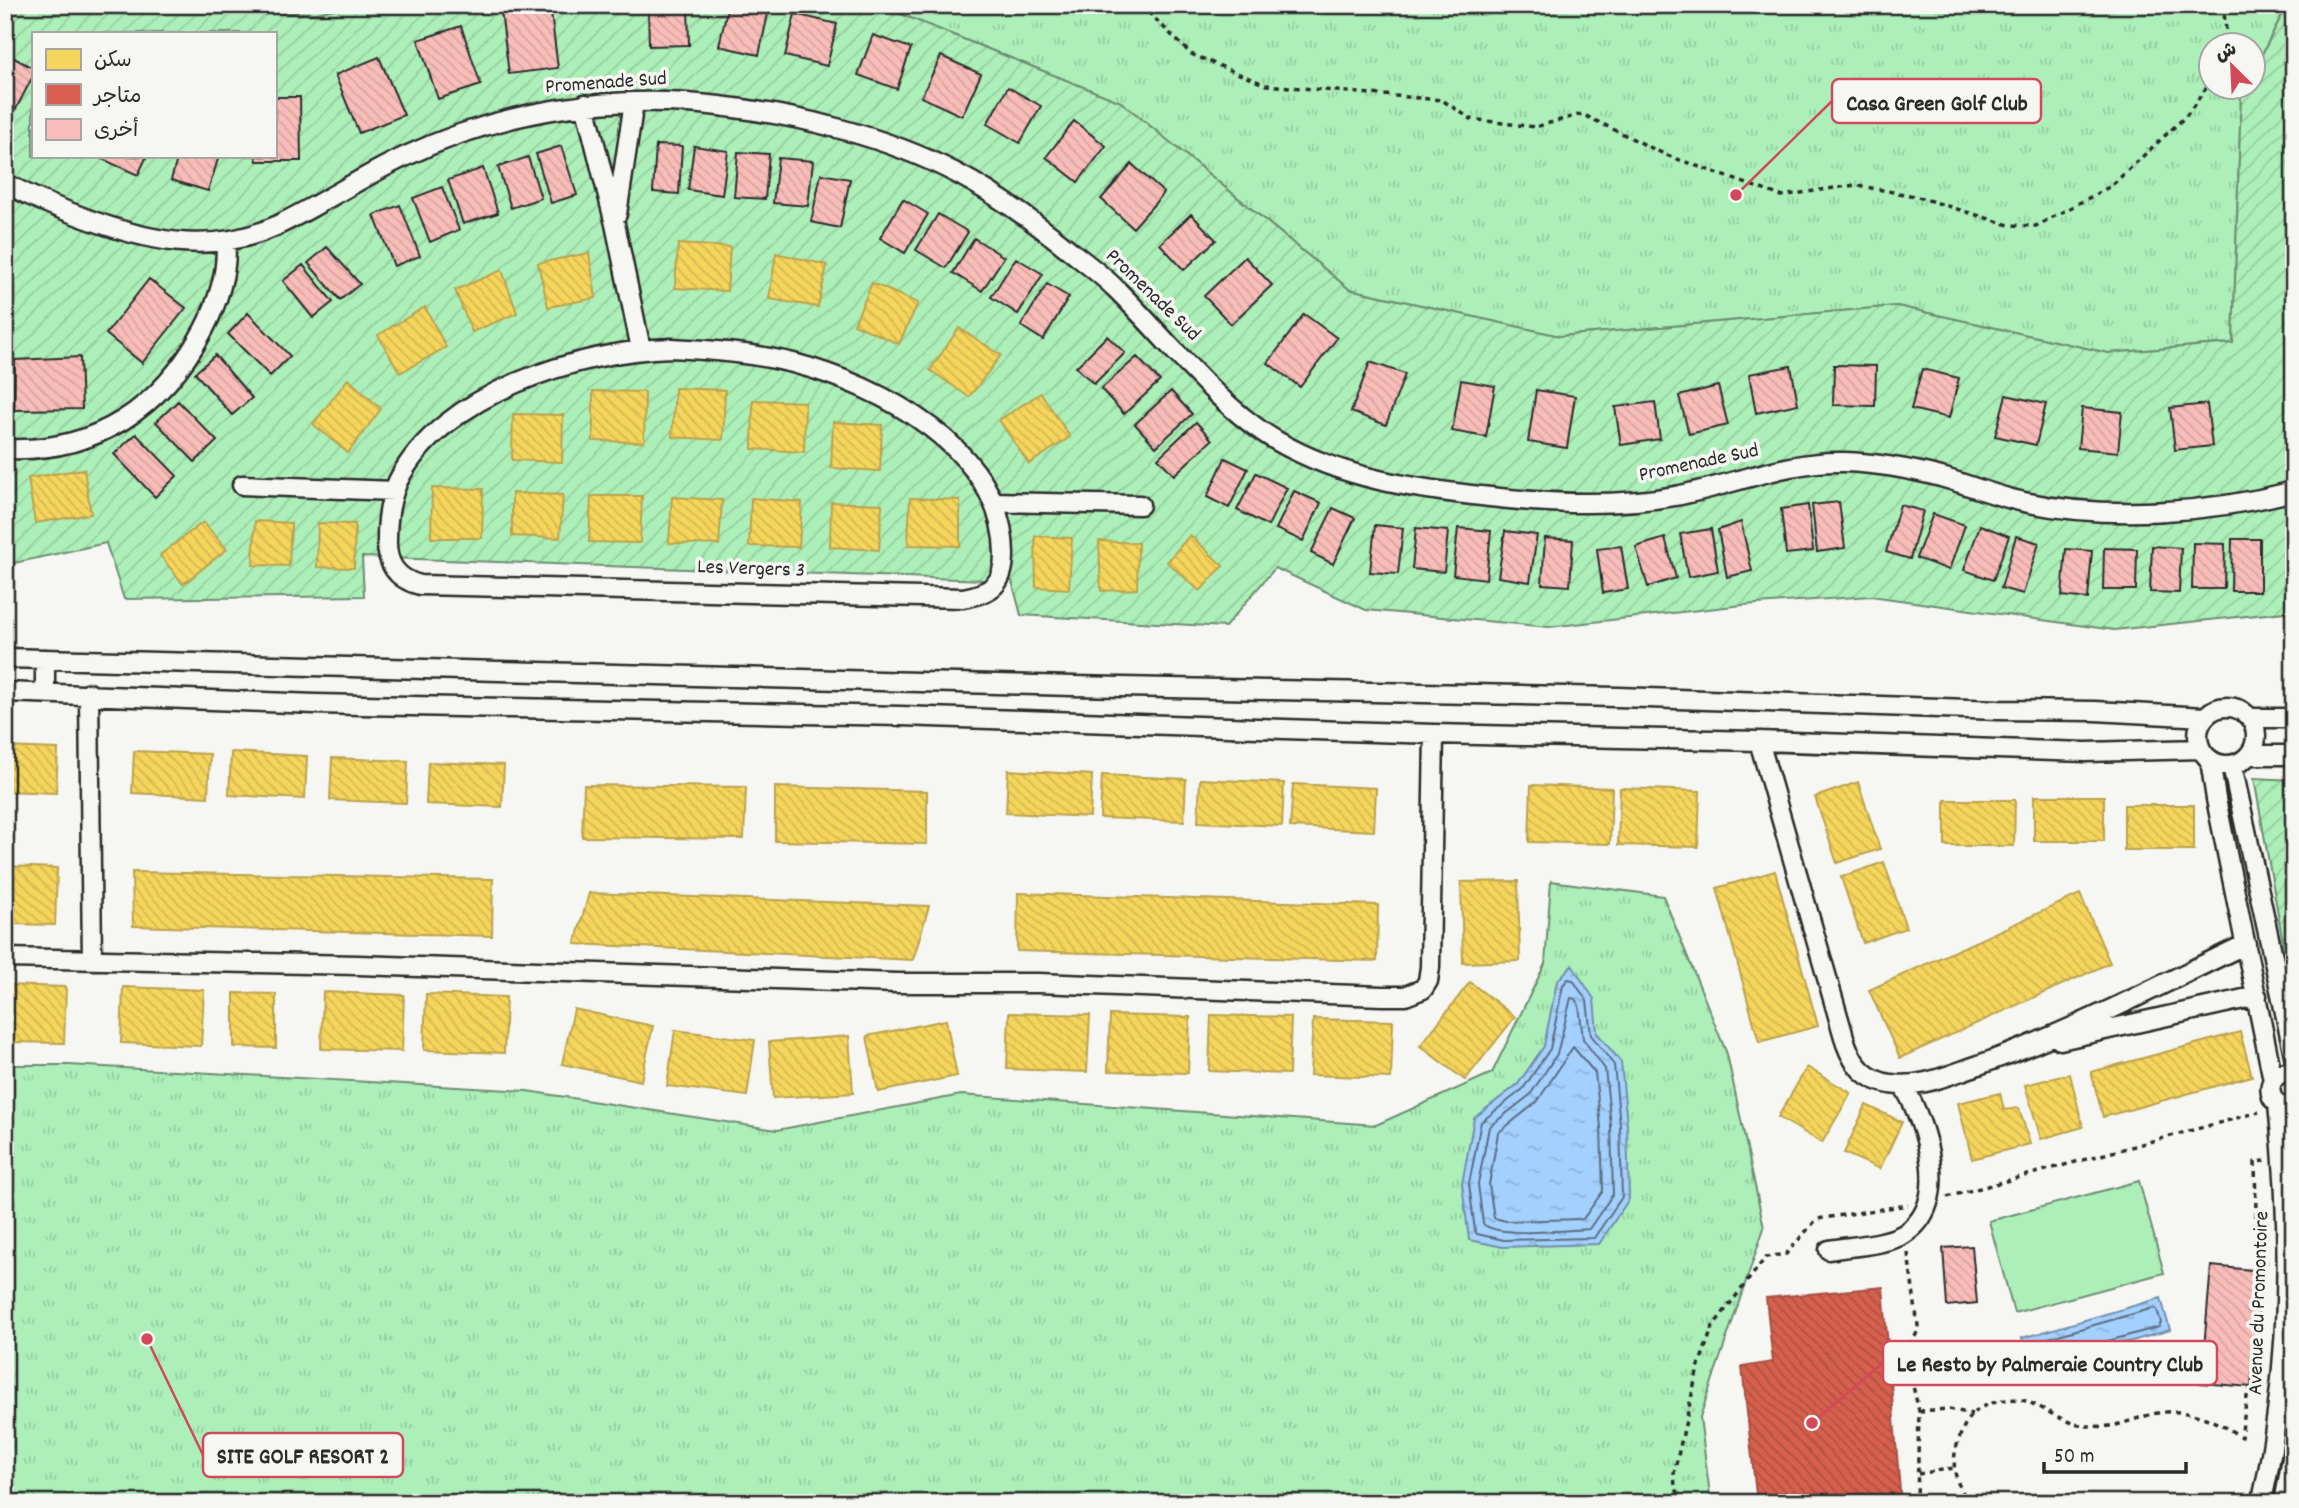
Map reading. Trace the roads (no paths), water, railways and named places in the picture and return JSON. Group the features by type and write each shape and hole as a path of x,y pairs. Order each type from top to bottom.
{"street":[{"name":"Promenade Sud","path":"5,183 53,206 143,237 180,243 225,241 272,228 405,156 523,114 585,104 634,102 713,105 814,122 867,138 954,172 1034,222 1110,283 1248,421 1314,460 1342,471 1389,483 1433,491 1530,501 1622,502 1676,496 1800,465 1836,462 1891,467 1938,476 2018,500 2101,511 2205,507 2294,491"},
{"path":"615,224 634,102"},
{"path":"585,104 615,224 641,349"},
{"path":"5,449 30,449 76,442 119,423 153,398 184,364 212,313 223,275 225,241"},
{"name":"Les Vergers 3","path":"641,349 700,349 792,363 863,388 930,427 974,469 994,502 1003,533 1004,558 1001,573 992,589 982,595 963,598 420,585 401,578 395,572 388,556 388,522 394,491 407,467 431,439 448,423 498,391 570,363 641,349"},
{"path":"242,485 394,491"},
{"path":"994,502 1140,505"},
{"path":"5,658 1632,697 2095,711 2205,717"},
{"path":"45,659 45,692"},
{"path":"5,692 89,693 315,704 901,716 2206,755 2224,766 2232,765 2250,755 2294,755"},
{"path":"89,693 92,960"},
{"path":"2250,755 2257,737 2251,718 2232,707 2217,708 2205,717 2199,729 2216,799 2273,1080 2282,1073 2294,1072"},
{"path":"2251,718 2294,718"},
{"path":"5,958 371,965 897,984 1038,983 1405,996 1423,989 1428,981 1430,967 1434,734"},
{"path":"1759,741 1850,1056 1862,1073 1870,1078 1888,1084 1903,1085 1931,1081 2026,1048 2246,944"},
{"path":"2232,765 2294,1055"},
{"path":"2026,1048 2257,996"},
{"name":"Avenue du Promontoire","path":"2261,1503 2269,1474 2284,1364 2287,1284 2286,1105 2271,1096 2273,1080"},
{"path":"1829,1250 1894,1239 1906,1233 1919,1220 1929,1202 1931,1178 1924,1130 1916,1107 1903,1085"},
{"path":"2284,1503 2294,1447"}],"water":[{"path":"1572,965 1594,999 1597,1033 1621,1062 1627,1125 1629,1199 1599,1244 1503,1247 1469,1240 1462,1184 1474,1118 1518,1084 1544,1046 1557,981"},
{"path":"2161,1298 2170,1330 2031,1370 2022,1338"}],"place":[{"name":"Casa Green Golf Club","path":"1736,195"},
{"name":"SITE GOLF RESORT 2","path":"147,1339"},
{"name":"Le Resto by Palmeraie Country Club","path":"1812,1423"}]}
